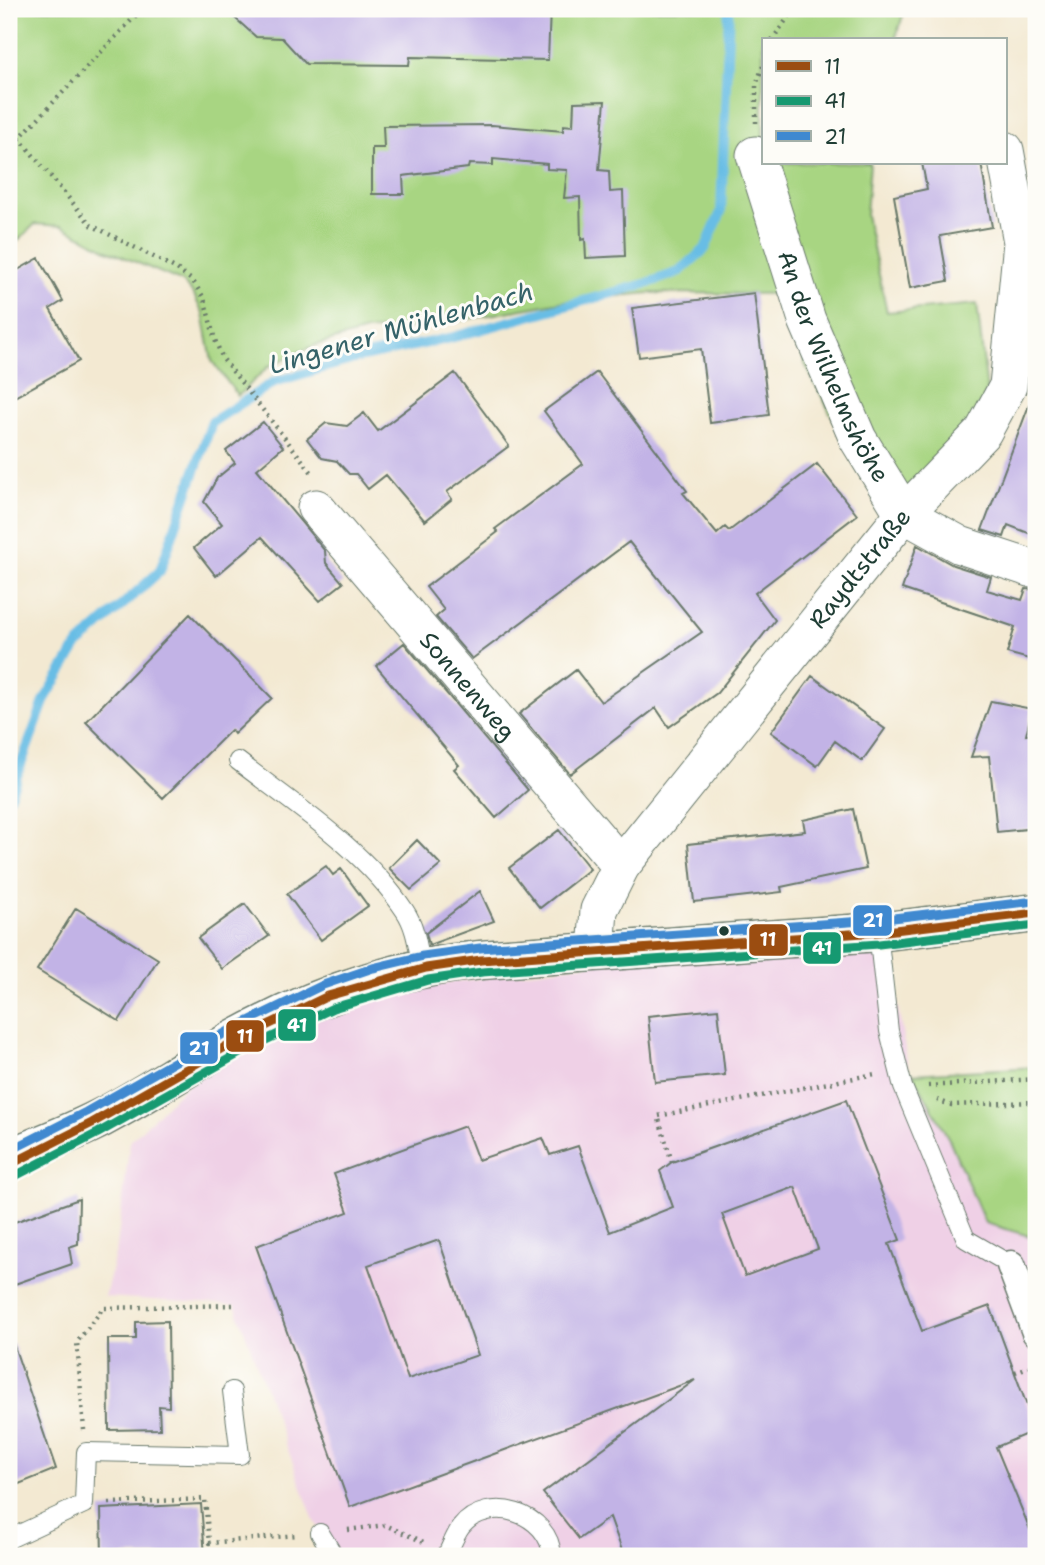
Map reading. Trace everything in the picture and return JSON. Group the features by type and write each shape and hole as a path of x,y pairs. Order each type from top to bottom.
{"street":[{"name":"An der Wilhelmshöhe","path":"755,155 807,320 858,439 904,514 960,545 1036,570"},
{"name":"Raydtstraße","path":"596,951 599,910 621,866 904,514 983,432 1008,386 1023,242 1006,155"},
{"name":"Sonnenweg","path":"316,508 621,866"},
{"path":"9,1158 101,1118 232,1041 303,1005 350,986 422,968 462,961 878,932 1036,913"},
{"path":"9,1165 60,1137"},
{"path":"1011,1265 1036,1332"}],"lane":[{"path":"238,761 355,852 406,912 415,933 422,968"},
{"path":"878,932 889,1031 903,1087 966,1240 1011,1265"},
{"path":"9,1539 83,1504 86,1451 240,1455 232,1391"},
{"path":"447,1555 461,1527 477,1514 496,1508 524,1514 543,1532 552,1556"},
{"path":"320,1533 334,1556"}],"path":[{"path":"9,149 142,9"},
{"path":"773,38 794,9"},
{"path":"755,155 756,85 762,69"},
{"path":"19,138 91,225 177,269 193,281 204,298 223,359 324,487 316,508"},
{"path":"672,1162 658,1116 899,1069"},
{"path":"903,1087 1036,1079"},
{"path":"903,1087 951,1105 1036,1102"},
{"path":"86,1451 76,1342 103,1308 235,1305"},
{"path":"1015,1372 1036,1364"},
{"path":"83,1504 205,1499 209,1542 385,1525 447,1555"}],"shaded area":[{"path":"884,925 910,1078 1036,1071 1036,1556 334,1556 313,1518 235,1305 105,1297 117,1246 130,1141 232,1041 311,1001"}],"green space":[{"path":"9,9 905,9 896,38 762,38 762,164 870,164 866,215 887,312 977,304 987,391 940,483 897,491 837,426 804,362 796,294 649,293 566,301 430,326 366,331 313,346 269,366 238,396 212,361 203,314 194,295 183,282 105,249 62,226 35,224 9,249"},
{"path":"1036,1067 1036,1238 985,1223 950,1141 913,1074"}],"building":[{"path":"225,9 550,9 548,60 410,57 409,65 306,64 282,38 256,37"},
{"path":"605,101 599,170 609,171 610,192 623,191 625,256 586,258 585,239 581,240 580,197 564,198 567,170 547,169 547,164 493,159 493,165 469,164 468,168 403,176 404,194 372,194 372,148 384,148 383,126 492,125 563,131 563,125 573,126 574,102"},
{"path":"922,164 981,164 992,227 940,236 948,281 910,288 894,196 927,189"},
{"path":"39,258 63,301 50,309 79,361 9,400 9,275"},
{"path":"754,293 769,415 710,423 701,349 639,357 632,308"},
{"path":"597,372 687,491 683,493 717,534 725,527 729,531 817,464 857,515 755,593 775,620 717,693 669,727 656,708 570,774 519,714 576,670 601,702 702,632 629,542 472,659 436,617 444,610 426,587 498,532 495,529 583,464 544,411"},
{"path":"455,373 509,446 447,492 452,499 425,521 386,475 368,489 356,474 349,474 337,461 322,458 307,439 326,423 347,426 364,413 378,431"},
{"path":"1034,392 1036,536 1008,525 1004,537 982,530"},
{"path":"263,422 283,447 257,469 325,551 326,563 343,583 320,601 262,537 216,576 194,548 222,524 204,502 217,478 235,463 226,451"},
{"path":"917,545 953,565 991,577 987,590 1022,600 1026,589 1036,590 1036,661 1007,653 1015,627 902,589"},
{"path":"190,614 272,698 234,734 231,730 163,798 86,722"},
{"path":"404,643 528,790 496,818 454,769 459,765 376,666"},
{"path":"812,676 885,729 862,761 835,741 817,766 771,732"},
{"path":"991,701 1032,709 1026,735 1036,734 1036,828 997,832 989,756 971,757"},
{"path":"853,809 866,869 781,887 782,892 694,902 688,844 805,831 803,820"},
{"path":"559,830 590,869 540,908 509,868"},
{"path":"417,840 441,865 411,890 389,868"},
{"path":"326,866 333,875 341,869 368,906 321,940 287,894"},
{"path":"480,891 494,921 429,945 426,933"},
{"path":"245,904 269,936 222,969 198,938"},
{"path":"76,908 158,959 119,1021 37,970"},
{"path":"718,1009 725,1075 655,1082 648,1016"},
{"path":"846,1100 900,1240 889,1244 922,1331 990,1306 1036,1430 996,1447 1036,1544 1036,1556 624,1556 610,1517 579,1539 543,1493 695,1380 350,1507 256,1246 348,1212 334,1174 465,1126 478,1160 543,1138 550,1155 578,1146 610,1232 673,1207 660,1171 672,1162","holes":["795,1187 818,1249 745,1276 722,1214","439,1240 478,1355 408,1379 368,1265"]},
{"path":"79,1199 78,1244 69,1247 72,1264 9,1286 9,1224"},
{"path":"168,1321 169,1407 159,1406 160,1429 109,1430 108,1339 136,1339 136,1322"},
{"path":"13,1343 56,1469 9,1488 9,1344"},
{"path":"201,1504 205,1556 102,1556 101,1509"}],"waterway":[{"name":"Lingener Mühlenbach","path":"9,797 45,699 77,646 160,571 212,422 274,382 357,358 450,338 648,283 679,272 705,249 721,212 729,9"}],"transit line":[{"name":"21","path":"9,1151 86,1112 234,1028 323,985 373,968 423,956 480,948 877,920 1035,901"},
{"name":"11","path":"9,1165 92,1123 239,1039 328,996 426,968 481,960 878,932 1036,913"},
{"name":"41","path":"15,1176 98,1133 245,1050 333,1008 428,980 482,972 879,944 1036,925"}]}
